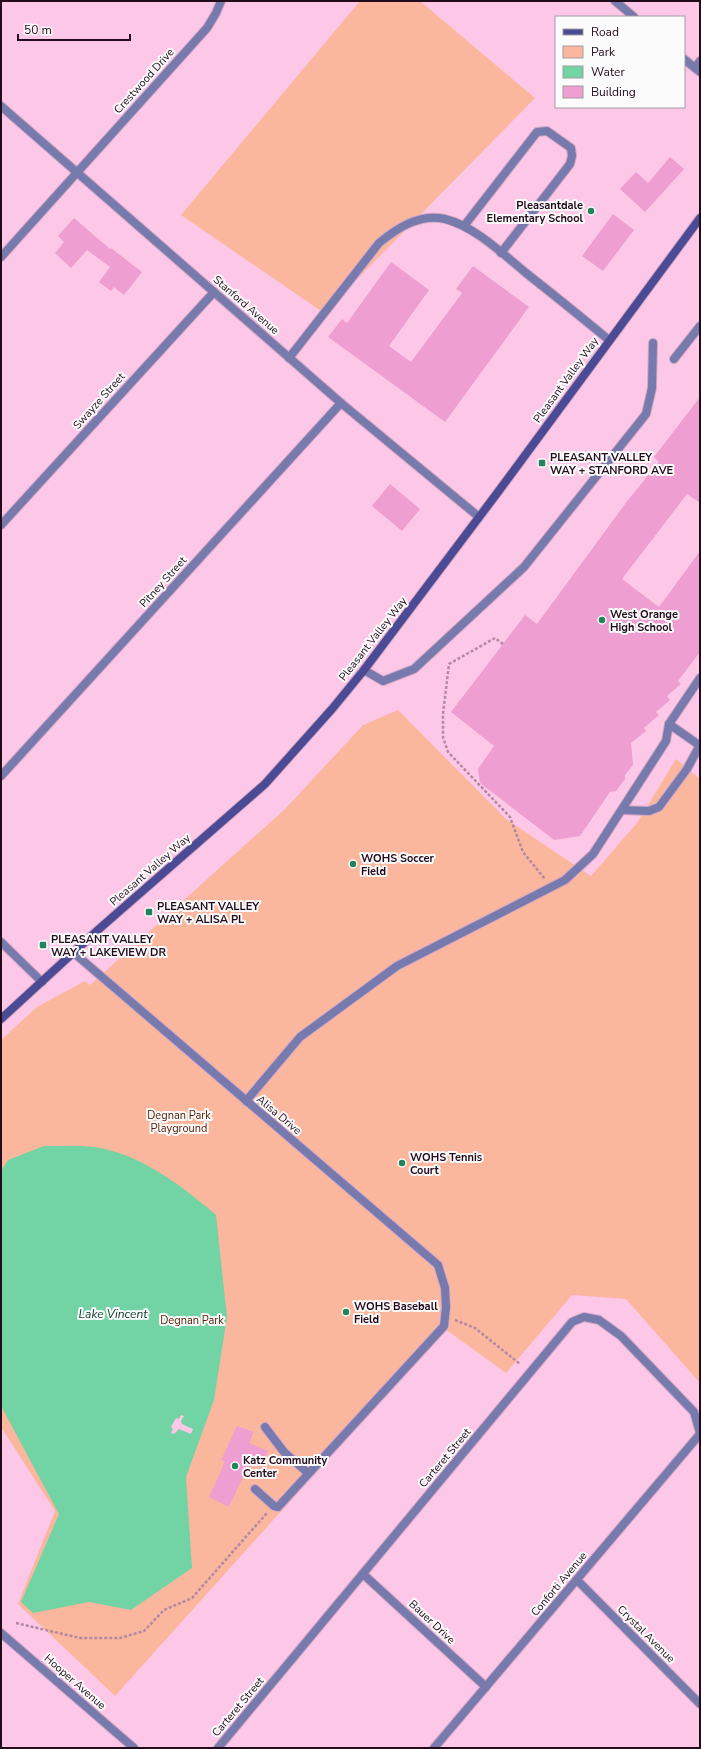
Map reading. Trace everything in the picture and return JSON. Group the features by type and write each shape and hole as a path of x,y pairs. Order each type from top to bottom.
{"main road":[{"name":"Pleasant Valley Way","path":"1,1019 265,784 364,670 480,517 700,218"}],"street":[{"name":"Crestwood Drive","path":"1,257 207,28 221,1"},
{"path":"615,1 633,16"},
{"path":"685,60 698,67"},
{"name":"Stanford Avenue","path":"1,106 341,403 480,517"},
{"path":"464,226 537,132 547,131 559,139 571,148 572,156 570,164 501,252"},
{"path":"289,358 379,243 395,230 413,221 429,218 444,219 464,226 501,252 609,340"},
{"name":"Swayze Street","path":"1,525 214,292"},
{"path":"674,359 700,326"},
{"path":"364,670 383,681 414,669 524,567 646,414 652,388 653,343"},
{"name":"Pitney Street","path":"1,776 341,403"},
{"path":"246,1101 300,1037 397,966 566,880 593,854 666,741 669,724 700,678"},
{"path":"622,810 649,811 659,807 687,769 700,745 669,724"},
{"path":"1,942 42,982"},
{"name":"Alisa Drive","path":"74,953 438,1265 445,1288 446,1307 444,1326 278,1506 274,1506 255,1489"},
{"name":"Carteret Street","path":"218,1748 572,1322 584,1317 599,1320 621,1336 694,1412 700,1434"},
{"path":"265,1427 284,1452 308,1474"},
{"name":"Conforti Avenue","path":"434,1748 700,1434"},
{"name":"Bauer Drive","path":"363,1574 486,1687"},
{"name":"Crystal Avenue","path":"577,1580 700,1704"},
{"name":"Hooper Avenue","path":"1,1633 134,1748"}],"path":[{"path":"503,644 495,638 449,664 443,714 443,737 448,752 510,817 524,852 551,887"}],"green space":[{"path":"360,1 420,1 535,98 324,313 181,215"},
{"path":"398,710 506,819 591,876 637,823 676,759 700,779 700,1383 626,1299 572,1295 506,1373 445,1329 115,1696 18,1604 55,1511 1,1427 1,1040 37,1007 85,981 90,985 286,808 363,725"}],"water":[{"name":"Lake Vincent","path":"44,1146 94,1147 128,1156 160,1172 216,1215 227,1317 214,1400 186,1477 192,1568 131,1610 89,1602 33,1613 21,1602 59,1514 1,1406 1,1171 8,1160"}],"pier":[{"path":"181,1415 184,1416 181,1421 182,1424 193,1429 191,1434 179,1429 174,1434 171,1433 173,1429 171,1427 176,1418 179,1419"}],"building":[{"path":"670,157 684,169 645,212 620,189 636,172 648,183"},
{"path":"613,214 634,230 603,271 582,256"},
{"path":"74,218 110,249 111,248 142,272 124,295 114,287 111,291 99,282 110,267 87,250 71,268 55,253 64,242 58,236"},
{"path":"391,262 429,290 389,346 411,362 462,293 456,289 473,266 529,307 445,422 328,337 342,319 347,323"},
{"name":"West Orange High School","path":"700,397 700,503 687,494 622,579 659,607 700,551 700,652 678,681 681,684 667,696 670,700 656,712 659,715 644,728 646,731 631,743 633,765 625,775 625,779 616,791 610,792 580,836 554,840 480,783 478,769 494,746 451,712 525,615 537,624 628,500 659,462 654,457"},
{"path":"390,484 420,509 402,531 372,506"},
{"name":"Katz Community Center","path":"237,1426 254,1432 249,1443 268,1451 261,1468 253,1464 252,1467 248,1466 229,1507 209,1497 225,1462 221,1460"}],"place":[{"name":"Pleasantdale Elementary School","path":"591,211"},
{"name":"PLEASANT VALLEY WAY + STANFORD AVE","path":"542,463"},
{"name":"West Orange High School","path":"602,620"},
{"name":"WOHS Soccer Field","path":"353,864"},
{"name":"PLEASANT VALLEY WAY + ALISA PL","path":"149,912"},
{"name":"PLEASANT VALLEY WAY + LAKEVIEW DR","path":"43,945"},
{"name":"WOHS Tennis Court","path":"402,1163"},
{"name":"WOHS Baseball Field","path":"346,1312"},
{"name":"Katz Community Center","path":"235,1466"}],"park label":[{"name":"Degnan Park Playground","path":"179,1121"},
{"name":"Degnan Park","path":"192,1320"}]}
